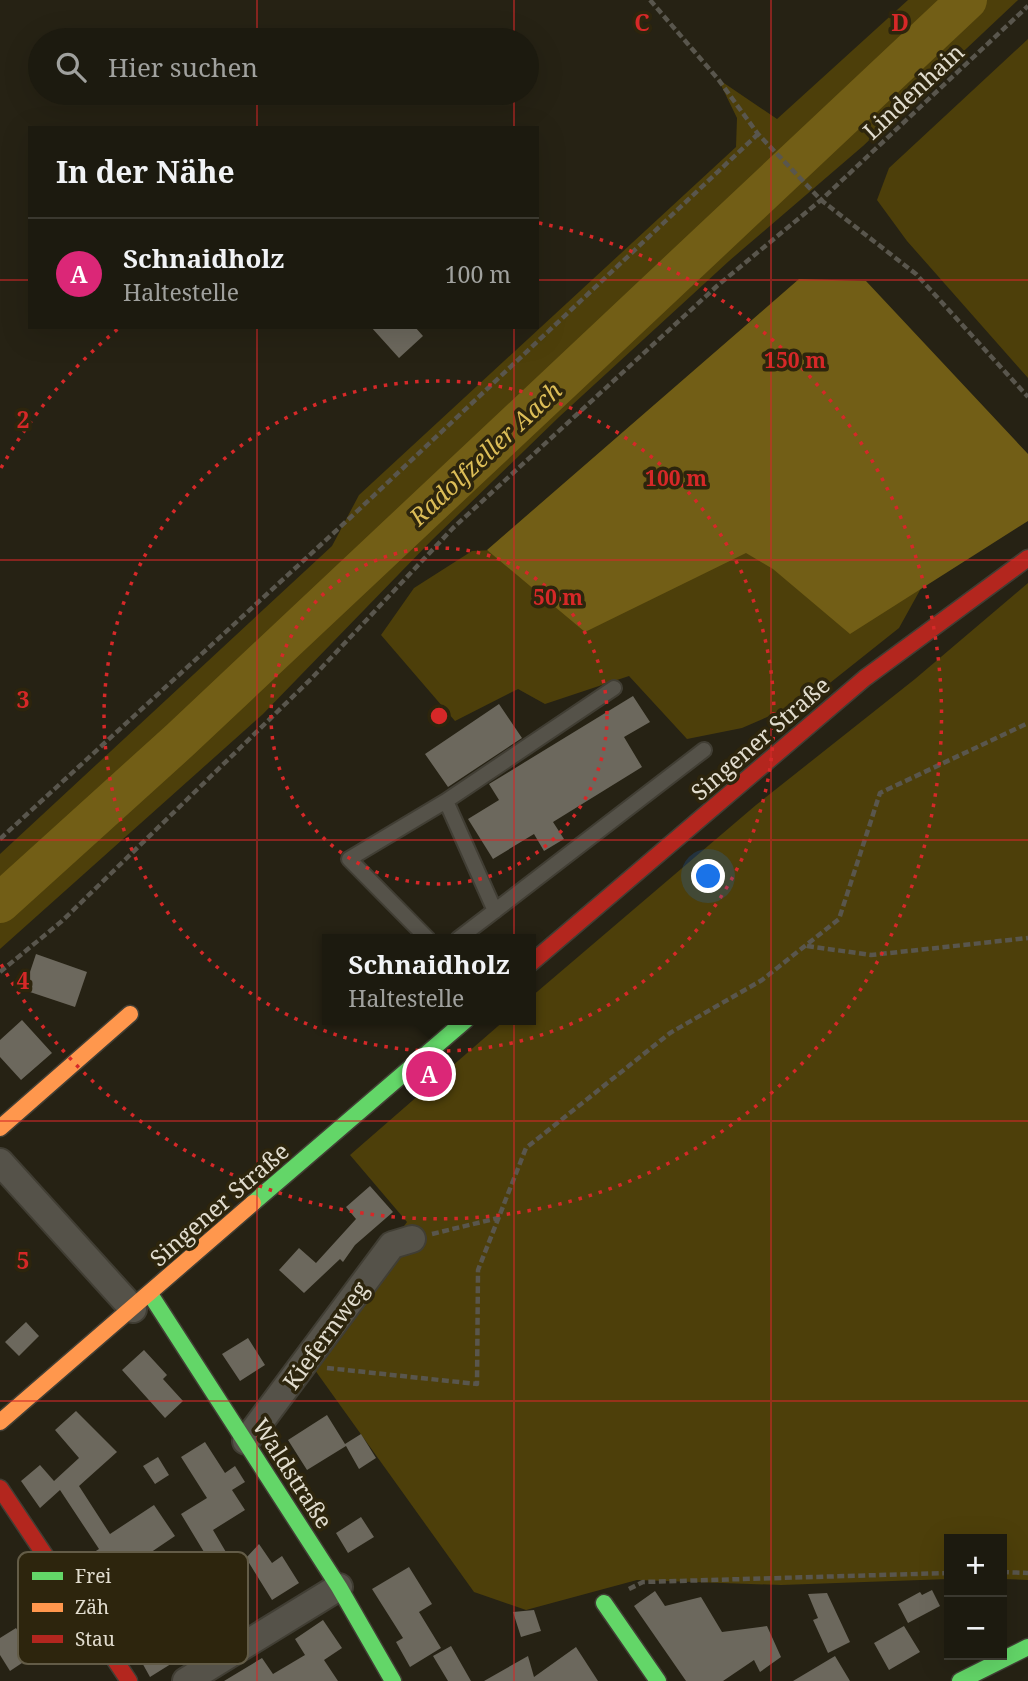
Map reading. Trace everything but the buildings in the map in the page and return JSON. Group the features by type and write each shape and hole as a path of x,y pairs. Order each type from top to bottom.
{"main road":[{"name":"Singener Straße","path":"536,959 864,678 1028,558"},
{"path":"0,1128 130,1014"},
{"name":"Singener Straße","path":"0,1422 460,1025"},
{"name":"Waldstraße","path":"141,1301 246,1441 339,1587 393,1681"},
{"path":"0,1488 43,1552"},
{"path":"604,1603 658,1681"},
{"path":"960,1681 1028,1647"},
{"path":"118,1664 129,1681"}],"street":[{"path":"0,1161 141,1301"},
{"name":"Kiefernweg","path":"246,1441 392,1245 412,1239"},
{"path":"248,1642 339,1587"},
{"path":"186,1681 213,1664"}],"lane":[{"path":"423,934 349,859 446,801 614,688"},
{"path":"465,934 704,750"},
{"path":"446,801 495,911"}],"path":[{"path":"650,0 718,79 758,134 821,200 916,274 1028,397"},
{"name":"Lindenhain","path":"0,971 62,921 292,697 453,528 716,286 821,200 1028,6"},
{"path":"0,839 351,517 758,134"},
{"path":"307,1359 332,1369 477,1384 478,1269 526,1149 670,1034 762,980 839,919 880,793 1028,723"},
{"path":"807,946 871,954 1028,938"},
{"path":"412,1239 499,1218"},
{"path":"1007,1572 1028,1573"},
{"path":"604,1603 643,1582 944,1573"}],"shaded area":[{"path":"908,0 1018,0 863,146 729,261 559,417 432,540 263,714 0,949 0,854 332,546 359,495 736,147 737,118 718,79 777,119"},
{"path":"1028,39 1028,378 907,241 877,200 889,168"},
{"path":"799,279 866,281 1028,454 1028,521 850,634 773,569 746,553 585,632 487,550"},
{"path":"752,539 925,581 899,628 811,698 742,728 687,739 629,676 545,704 518,689 455,721 381,635 414,588 472,551"},
{"path":"1028,583 1028,1580 1007,1579 1007,1534 944,1534 944,1579 781,1585 637,1580 526,1610 474,1592 307,1359 407,1222 350,1155 499,1025 536,1025 536,993 756,805 915,679"}],"waterway":[{"name":"Radolfzeller Aach","path":"0,903 180,740 967,0"}],"traffic: fast":[{"path":"253,1203 460,1025"},
{"path":"150,1294 339,1587 393,1681"},
{"path":"604,1603 658,1681"},
{"path":"960,1681 1028,1647"}],"traffic: slow":[{"path":"0,1128 130,1014"},
{"path":"0,1422 253,1203"}],"traffic: jam":[{"path":"536,959 865,678 1028,558"},
{"path":"0,1488 43,1552"},
{"path":"118,1664 129,1681"}],"place":[{"name":"Schnaidholz","path":"429,1074"}]}
